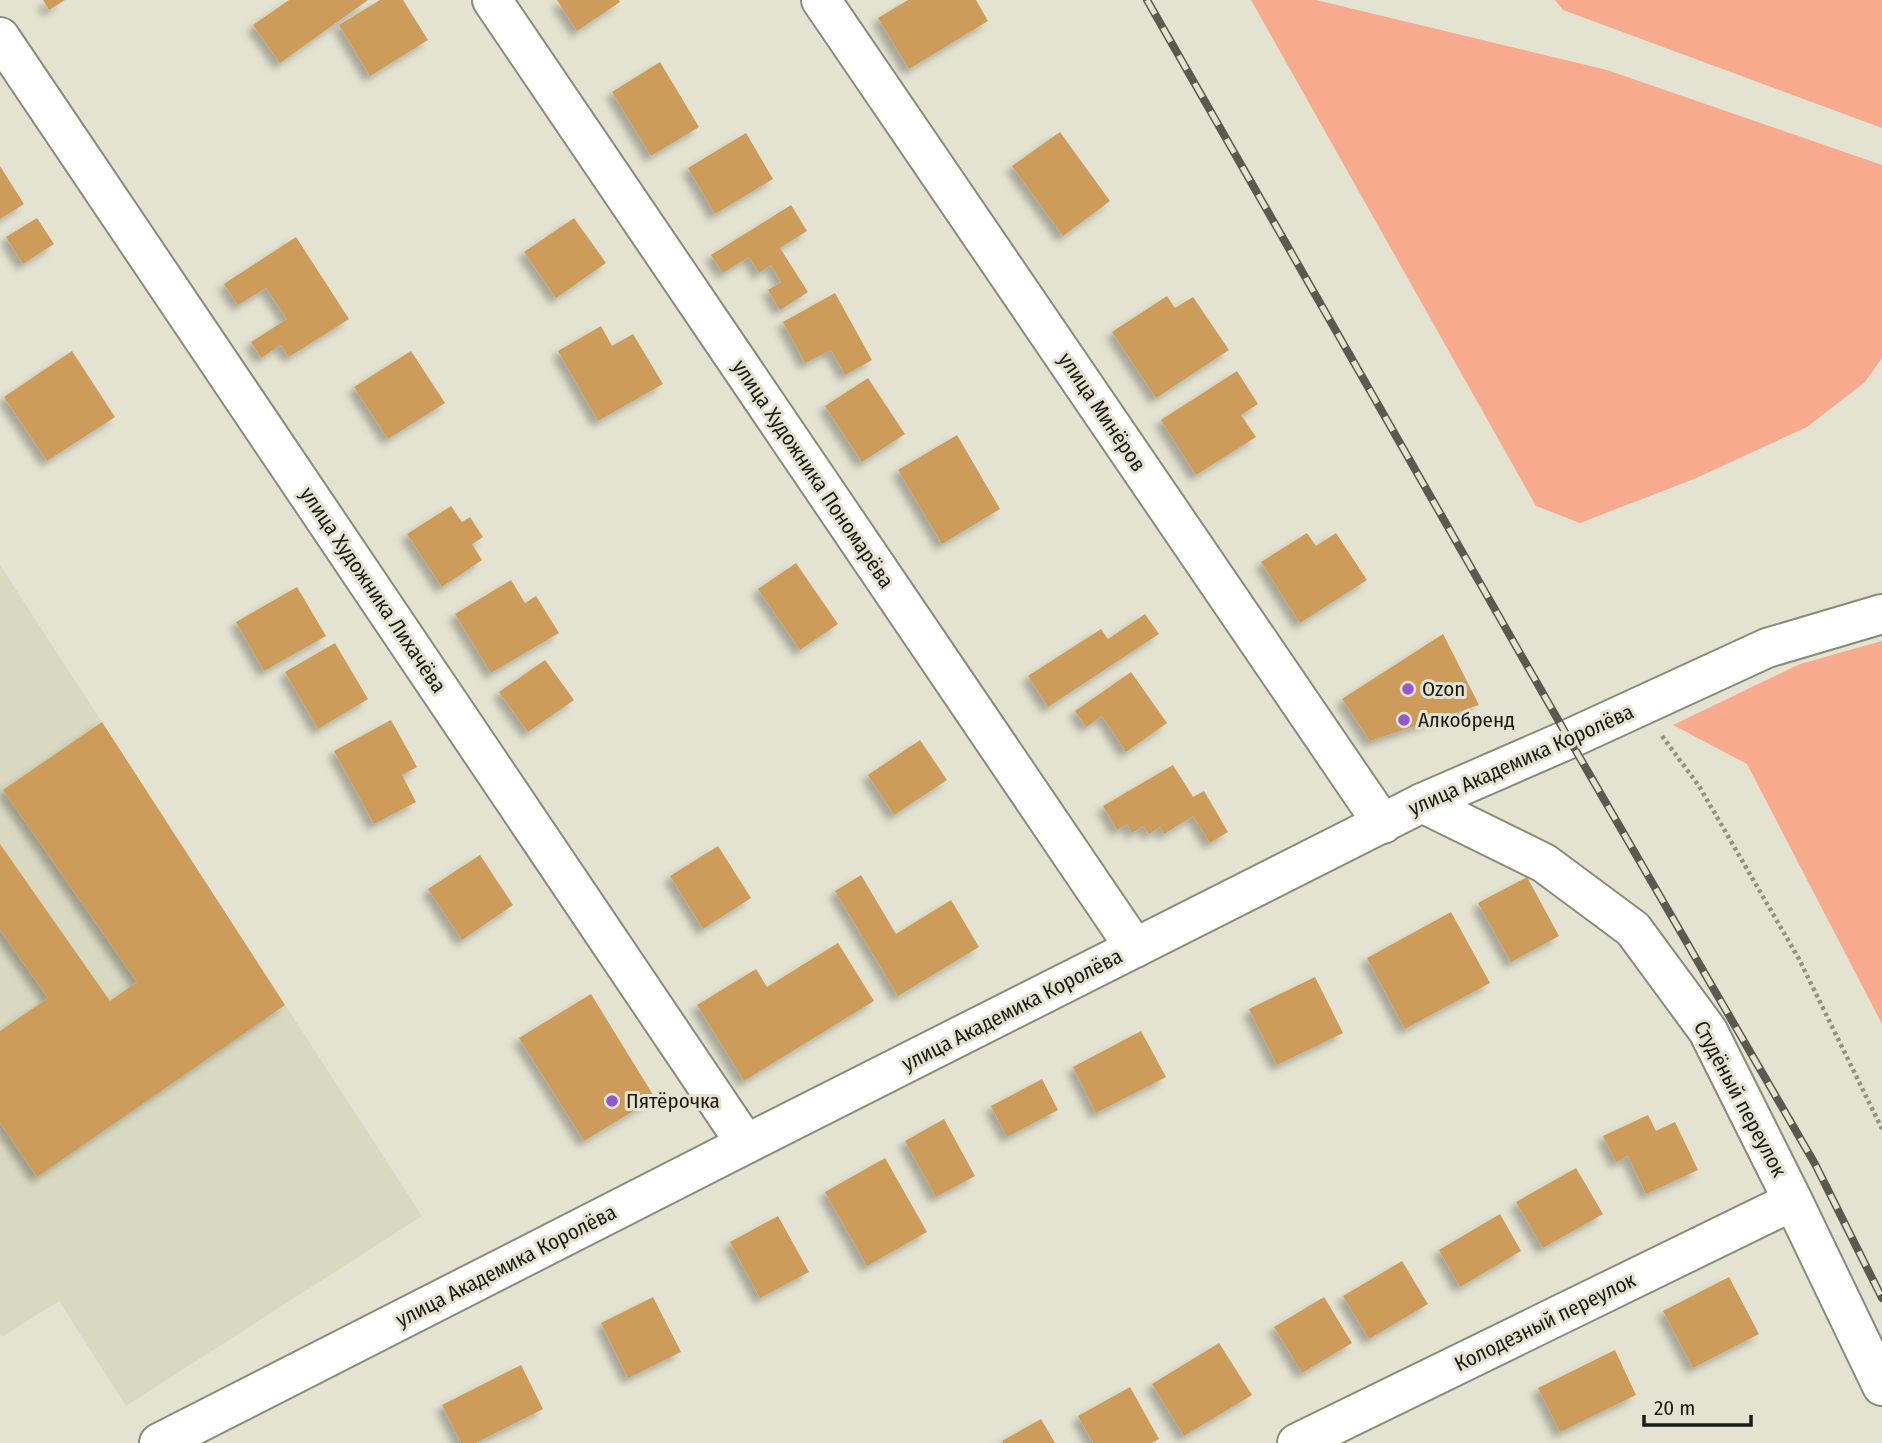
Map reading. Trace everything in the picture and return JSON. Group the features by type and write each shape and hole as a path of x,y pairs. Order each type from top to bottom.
{"street":[{"name":"улица Художника Пономарёва","path":"492,0 1135,948"},
{"name":"улица Минёров","path":"821,0 1383,824"},
{"name":"улица Художника Лихачёва","path":"0,37 746,1144"},
{"name":"улица Академика Королёва","path":"159,1443 1423,803 1767,648 1882,614"},
{"name":"Студёный переулок","path":"1423,803 1544,863 1633,929 1708,1031 1882,1386"},
{"name":"Колодезный переулок","path":"1297,1443 1793,1201"}],"path":[{"path":"1640,706 1699,786 1799,959 1882,1129"}],"shaded area":[{"path":"1251,0 1316,0 1607,70 1882,165 1882,358 1865,382 1807,427 1694,479 1580,523 1536,506"},
{"path":"1555,0 1882,0 1882,128 1563,10"},
{"path":"0,565 422,1216 126,1406 59,1301 2,1337 0,1334"},
{"path":"1882,641 1882,1024 1747,764 1673,725 1800,664"}],"building":[{"path":"43,0 65,0 49,10"},
{"path":"289,0 368,0 280,63 253,25"},
{"path":"380,0 403,0 428,40 370,76 339,25"},
{"path":"557,0 619,0 620,2 577,31"},
{"path":"908,0 976,0 988,21 909,69 878,18"},
{"path":"660,62 699,127 651,156 612,92"},
{"path":"1060,132 1110,201 1063,236 1012,166"},
{"path":"746,133 773,179 715,214 688,168"},
{"path":"0,166 24,204 0,219"},
{"path":"791,205 807,231 780,248 808,292 780,310 768,290 781,282 771,265 759,273 749,257 723,273 711,255"},
{"path":"37,218 54,244 23,264 6,237"},
{"path":"574,218 606,263 556,298 524,252"},
{"path":"296,237 349,319 289,357 281,345 261,358 251,342 287,319 266,288 238,305 224,284"},
{"path":"835,293 872,360 845,375 831,350 805,363 783,322"},
{"path":"1167,296 1175,308 1193,297 1229,350 1156,398 1112,332"},
{"path":"601,326 612,346 633,334 663,384 598,421 558,351"},
{"path":"72,351 115,417 47,461 4,397"},
{"path":"411,351 445,403 388,439 354,387"},
{"path":"1237,371 1258,404 1241,415 1256,437 1196,475 1161,420"},
{"path":"868,378 905,434 862,462 825,406"},
{"path":"957,435 1000,509 942,544 898,470"},
{"path":"451,506 462,522 470,517 483,537 472,544 482,560 442,587 407,534"},
{"path":"1307,533 1316,546 1336,533 1367,580 1300,623 1261,562"},
{"path":"796,563 838,624 800,650 758,589"},
{"path":"511,580 525,603 536,596 559,633 491,673 455,614"},
{"path":"297,587 326,636 264,671 236,622"},
{"path":"1145,614 1159,634 1048,707 1028,676 1101,629 1108,639"},
{"path":"1443,634 1479,705 1370,741 1342,699"},
{"path":"335,643 368,699 318,729 285,672"},
{"path":"545,660 574,700 528,732 499,692"},
{"path":"1131,672 1167,723 1126,752 1102,716 1086,727 1075,711"},
{"path":"391,720 417,767 402,775 416,802 374,824 334,751"},
{"path":"102,722 285,1005 37,1177 0,1123 0,1031 48,998 0,930 0,844 110,1001 137,982 3,790"},
{"path":"920,740 947,780 894,815 868,775"},
{"path":"1173,765 1193,797 1204,791 1228,832 1210,843 1193,816 1164,834 1160,827 1149,834 1143,826 1132,833 1127,824 1117,830 1103,806"},
{"path":"718,846 751,898 703,929 670,876"},
{"path":"480,855 513,905 462,940 428,889"},
{"path":"861,875 896,934 951,900 979,947 898,996 835,891"},
{"path":"1527,877 1559,936 1511,962 1478,903"},
{"path":"1451,912 1490,983 1405,1029 1367,958"},
{"path":"838,943 874,1001 744,1081 697,1005 756,969 767,987"},
{"path":"1315,977 1343,1033 1277,1065 1249,1009"},
{"path":"591,994 655,1098 584,1141 519,1038"},
{"path":"1141,1031 1166,1077 1096,1113 1073,1067"},
{"path":"1042,1079 1058,1110 1007,1137 991,1106"},
{"path":"1648,1115 1656,1131 1675,1122 1698,1170 1646,1194 1628,1156 1616,1162 1603,1136"},
{"path":"944,1119 975,1176 936,1197 905,1141"},
{"path":"885,1158 927,1232 867,1266 825,1192"},
{"path":"1576,1168 1603,1214 1543,1248 1516,1202"},
{"path":"1500,1214 1521,1251 1460,1287 1439,1250"},
{"path":"778,1216 809,1272 760,1298 730,1242"},
{"path":"1402,1261 1428,1304 1369,1339 1343,1296"},
{"path":"1729,1277 1759,1334 1693,1368 1663,1311"},
{"path":"653,1297 681,1352 628,1378 601,1323"},
{"path":"1324,1297 1352,1343 1302,1373 1274,1327"},
{"path":"1219,1343 1252,1395 1184,1436 1152,1384"},
{"path":"1615,1350 1636,1395 1560,1432 1538,1388"},
{"path":"521,1365 543,1409 476,1443 461,1443 442,1405"},
{"path":"1130,1387 1159,1439 1152,1443 1093,1443 1078,1416"},
{"path":"1041,1419 1055,1443 1003,1443 1002,1441"}],"railway":[{"path":"1147,0 1815,1164 1882,1298"}],"place":[{"name":"Ozon","path":"1408,689"},
{"name":"Алкобренд","path":"1404,720"},
{"name":"Пятёрочка","path":"612,1101"}]}
